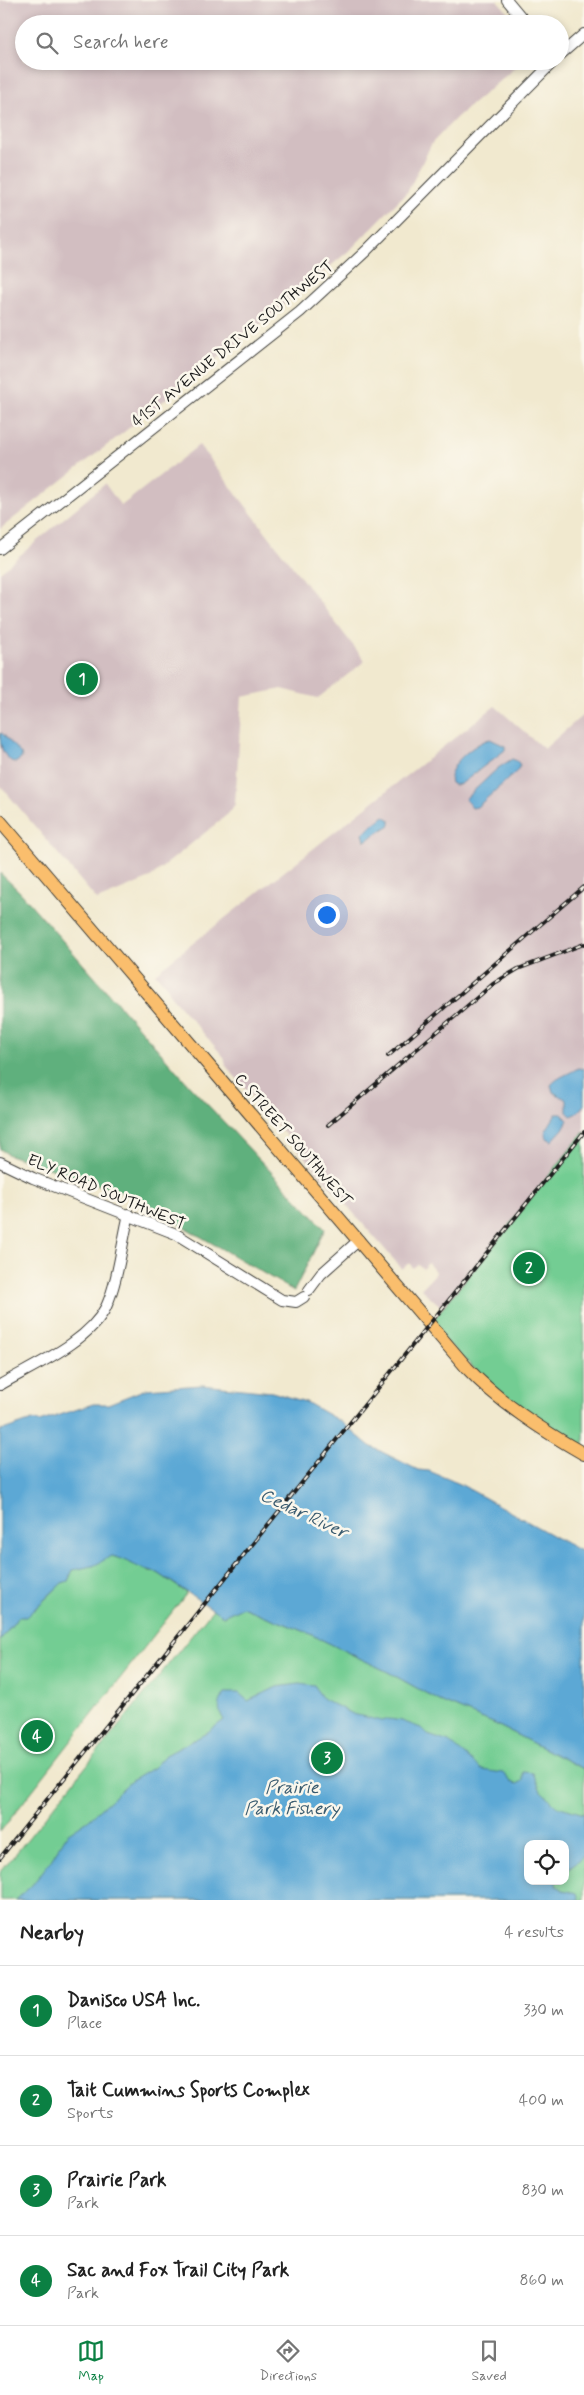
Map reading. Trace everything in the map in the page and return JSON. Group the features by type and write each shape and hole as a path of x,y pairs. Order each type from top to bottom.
{"main road":[{"name":"C STREET SOUTHWEST","path":"0,821 480,1382 539,1426 584,1454"}],"street":[{"path":"507,0 520,15"},
{"path":"569,47 584,34"},
{"name":"41ST AVENUE DRIVE SOUTHWEST","path":"0,549 300,312 366,252 545,70"},
{"name":"ELY ROAD SOUTHWEST","path":"0,1162 33,1178 176,1234 282,1300 296,1302 307,1293 321,1274 359,1240"},
{"path":"0,1385 75,1342 90,1329 102,1314 110,1293 129,1214"}],"shaded area":[{"path":"0,0 497,0 510,15 15,15 15,70 512,70 457,117 432,143 408,191 351,249 244,338 0,529"},
{"path":"199,445 365,661 318,698 282,689 242,697 235,804 228,814 148,879 97,900 0,785 0,572 105,484 121,506"},
{"path":"495,706 544,749 584,714 584,1132 443,1308 421,1289 436,1273 428,1263 423,1269 418,1264 413,1268 409,1263 402,1269 226,1066 224,1057 170,995 168,988 155,973"}],"green space":[{"path":"0,873 20,892 189,1085 325,1229 294,1291 129,1195 9,1155 0,1149"},
{"path":"584,1132 584,1454 519,1412 429,1325"},
{"path":"112,1556 136,1564 149,1572 158,1573 187,1593 0,1832 0,1641 18,1617 35,1609 62,1583 68,1581 72,1570"},
{"name":"Prairie Park Fishery","path":"242,1607 306,1632 388,1672 440,1701 493,1723 584,1769 584,1900 0,1900 0,1873 213,1609 223,1616"}],"water":[{"path":"2,733 21,754 22,758 15,763 3,751 0,738"},
{"path":"490,739 505,746 505,750 461,784 454,785 451,783 450,776 452,770 463,756 469,750"},
{"path":"512,759 520,765 517,771 477,807 472,808 465,799 498,768"},
{"path":"384,816 390,820 390,825 365,841 363,833"},
{"path":"578,1068 584,1069 584,1105 577,1113 571,1116 567,1112 567,1100 553,1092 551,1085"},
{"path":"556,1114 562,1114 568,1120 552,1141 547,1138 545,1132"},
{"name":"Cedar River","path":"202,1385 272,1392 306,1402 341,1422 370,1446 418,1470 429,1471 460,1484 584,1553 584,1769 493,1723 440,1701 388,1672 306,1632 242,1607 223,1616 158,1573 112,1556 93,1566 73,1570 68,1581 62,1583 26,1617 18,1617 0,1641 0,1431 32,1420 39,1422 93,1404 108,1404 146,1389"},
{"name":"Prairie Park Fishery","path":"299,1684 314,1686 323,1699 353,1714 381,1721 389,1719 402,1721 421,1728 428,1735 449,1742 482,1770 503,1773 511,1782 517,1784 523,1781 523,1772 533,1773 541,1791 557,1806 584,1814 584,1856 569,1868 569,1840 524,1840 524,1885 556,1885 563,1890 577,1893 579,1900 16,1900 32,1885 50,1862 67,1834 88,1820 131,1781 154,1767 164,1756 205,1734 224,1720 219,1706 225,1693 239,1693 248,1701 277,1687"}],"railway":[{"path":"388,1056 584,887"},
{"path":"328,1125 493,984 518,969 584,944"},
{"path":"0,1858 584,1132"}],"place":[{"name":"Danisco USA Inc.","path":"82,679"},
{"name":"Tait Cummins Sports Complex","path":"529,1268"},
{"name":"Sac and Fox Trail City Park","path":"37,1736"},
{"name":"Prairie Park","path":"327,1758"}]}
